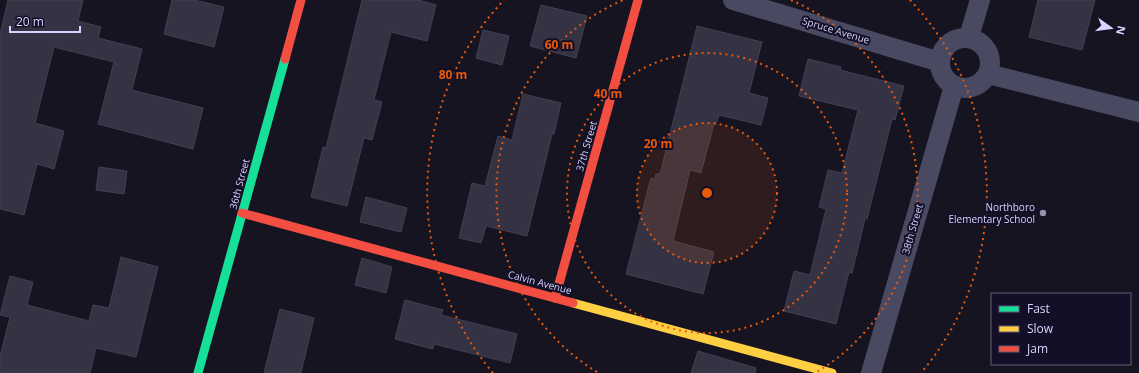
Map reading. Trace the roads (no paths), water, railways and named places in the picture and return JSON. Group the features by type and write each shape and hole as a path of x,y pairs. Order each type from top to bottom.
{"street":[{"name":"36th Street","path":"198,373 301,0"},
{"name":"37th Street","path":"555,298 638,0"},
{"name":"Spruce Avenue","path":"733,0 940,62"},
{"path":"969,37 980,0"},
{"path":"960,37 969,37 977,40 988,51 990,66 988,74 977,85 965,88 954,86 943,76 940,62 946,46 960,37"},
{"path":"988,74 1139,112"},
{"name":"38th Street","path":"871,373 954,86"},
{"name":"Calvin Avenue","path":"242,213 832,373"}],"place":[{"name":"Northboro Elementary School","path":"1043,213"}]}
